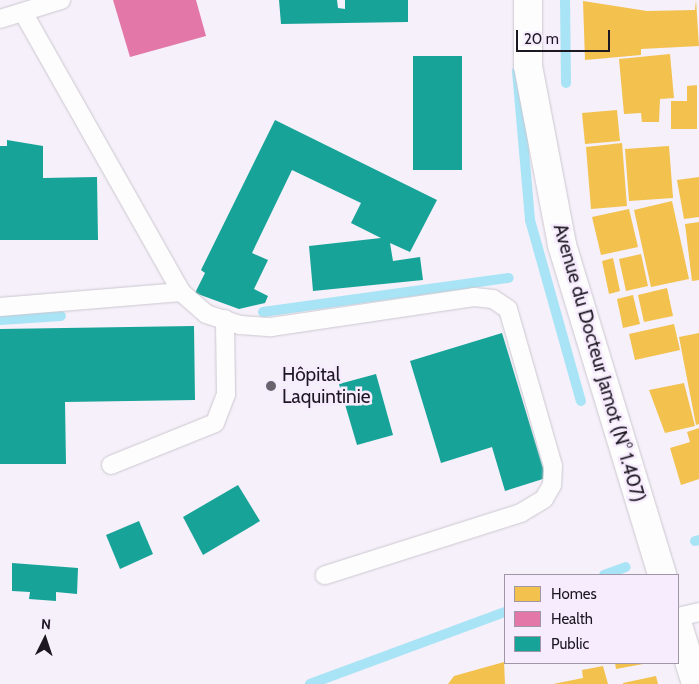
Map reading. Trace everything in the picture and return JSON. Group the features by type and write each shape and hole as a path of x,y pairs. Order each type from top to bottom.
{"main road":[{"name":"Avenue du Docteur Jamot (N° 1.407)","path":"528,0 528,66 562,245 662,574"},
{"path":"679,628 696,684"}],"lane":[{"path":"0,19 24,14 61,0"},
{"path":"24,14 181,292 206,314 271,327 474,297 493,299 508,309 553,466 552,485 544,499 520,513 325,575"},
{"path":"0,307 181,292"},
{"path":"111,465 215,422 226,394 225,319"},
{"path":"679,617 699,612"}],"building: Homes":[{"path":"696,0 699,46 641,49 641,55 585,60 583,1 647,11 695,10"},
{"path":"670,54 674,98 660,99 659,122 642,122 641,113 624,114 619,59"},
{"path":"697,85 697,129 671,129 671,101 687,101 687,86"},
{"path":"617,110 620,141 585,144 582,113"},
{"path":"622,143 627,206 591,209 586,147"},
{"path":"669,146 673,198 629,201 625,149"},
{"path":"699,177 699,217 684,219 677,180"},
{"path":"672,201 689,279 651,287 634,210"},
{"path":"629,209 638,247 601,255 592,217"},
{"path":"699,222 699,280 692,281 685,224"},
{"path":"641,254 648,286 626,291 619,259"},
{"path":"613,258 620,291 609,294 602,261"},
{"path":"667,288 673,316 644,322 638,295"},
{"path":"633,295 640,324 623,328 617,299"},
{"path":"674,324 680,350 635,360 629,334"},
{"path":"699,333 699,424 696,425 679,337"},
{"path":"684,383 695,426 665,433 649,390"},
{"path":"699,428 699,479 681,485 670,448 690,442 687,432"},
{"path":"504,662 505,684 448,684 454,676"},
{"path":"615,664 643,664 616,669"},
{"path":"603,666 608,684 553,684 583,678 582,670"},
{"path":"656,676 658,684 623,684 623,683"}],"building: Health":[{"path":"113,0 196,0 206,36 130,57"}],"building: Public":[{"path":"279,0 337,0 338,8 345,9 345,0 408,0 408,22 281,24"},
{"path":"413,56 462,56 462,170 413,170"},
{"path":"275,120 437,200 410,252 390,243 393,261 420,257 423,280 313,291 309,246 381,238 351,223 361,203 292,170 252,253 268,260 254,289 268,296 265,303 239,309 195,293 205,273 201,270"},
{"path":"7,140 43,146 43,178 97,177 98,240 0,240 0,146 7,146"},
{"path":"194,326 195,400 65,402 66,464 0,464 0,329"},
{"path":"502,333 546,478 505,491 492,447 441,463 410,361"},
{"path":"376,374 393,435 357,445 339,384"},
{"path":"238,485 260,521 203,555 183,517"},
{"path":"139,521 153,554 120,569 106,535"},
{"path":"12,563 78,568 77,594 56,592 56,601 29,599 30,592 12,591"}],"waterway":[{"path":"565,0 566,83"},
{"path":"517,71 530,220 581,401"},
{"path":"263,312 509,278"},
{"path":"0,320 61,316"},
{"path":"695,541 699,540"},
{"path":"607,574 626,567"},
{"path":"310,684 504,612"}],"place":[{"name":"Hôpital Laquintinie","path":"271,386"}]}
